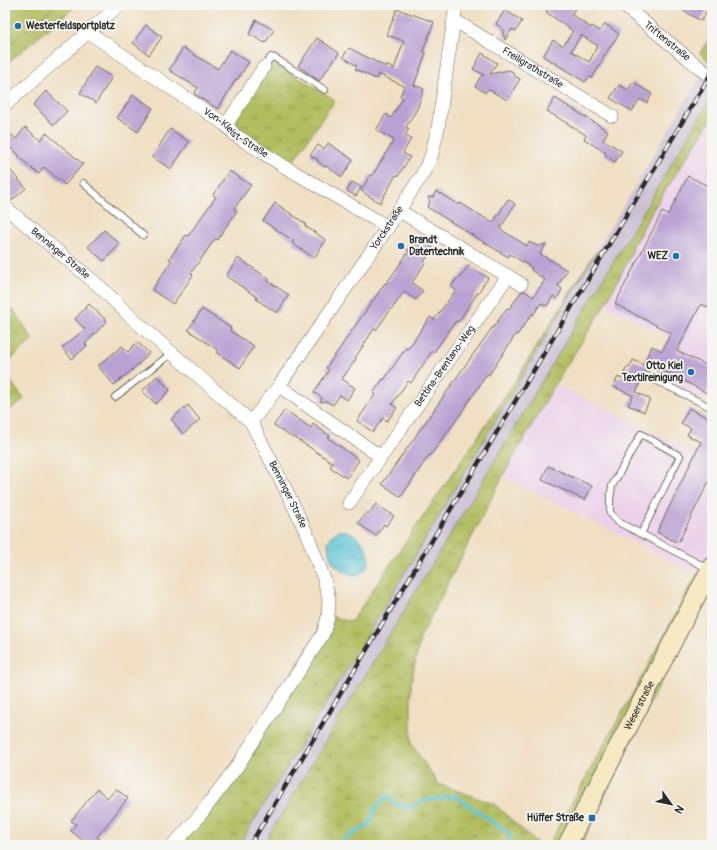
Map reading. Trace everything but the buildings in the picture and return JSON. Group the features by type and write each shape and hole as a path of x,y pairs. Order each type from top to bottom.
{"street":[{"path":"5,105 119,5"},
{"name":"Yorckstraße","path":"251,422 279,386 388,227 422,175 431,157 438,128 456,5"},
{"name":"Triftenstraße","path":"623,5 712,78"},
{"name":"Freiligrathstraße","path":"454,20 612,116"},
{"name":"Von-Kleist-Straße","path":"88,32 226,125 235,135 287,168 388,227"},
{"path":"226,125 264,67"},
{"name":"Benninger Straße","path":"5,207 99,286 132,318 251,422 288,494 324,579 329,599 328,617 323,634 238,765 197,819 173,845"},
{"path":"398,210 521,284"},
{"name":"Bettina-Brentano-Weg","path":"349,503 508,276"},
{"path":"279,386 381,457"},
{"name":"Weserstraße","path":"567,845 711,568"}],"lane":[{"path":"264,67 271,57 273,57 325,90"},
{"path":"83,183 143,235"},
{"path":"115,397 172,353"},
{"path":"647,376 712,408"},
{"path":"641,534 680,456 641,434 612,486 610,513 618,522 641,534 711,568"}],"shaded area":[{"path":"712,57 712,95 491,467 263,845 239,845 370,631"},
{"name":"WEZ","path":"712,118 712,385 704,400 664,381 682,344 605,305 632,253 632,248 652,211"},
{"path":"555,384 712,461 712,570 697,574 503,476"}],"green space":[{"path":"5,5 77,5 5,65"},
{"name":"Westerfeldsportplatz","path":"5,5 56,5 5,48"},
{"path":"712,34 712,57 709,62 700,53"},
{"path":"274,63 335,100 292,163 240,130 237,124 238,114"},
{"path":"709,101 712,105 712,118 652,211 632,248 632,253 605,305 555,384 503,476 420,638 411,683 411,743 438,784 494,804 539,845 263,845 491,467"},
{"path":"597,251 370,631 239,845 169,845 213,794 318,632 324,614 351,622 507,394"},
{"path":"13,309 33,340 5,364 5,315"},
{"path":"5,374 24,399 5,413"},
{"path":"712,570 712,576 581,845 548,845 642,677 697,574"}],"water":[{"path":"338,531 352,533 361,541 368,552 369,564 366,569 358,575 349,574 333,563 329,554 328,543 332,535"}],"waterway":[{"path":"340,845 344,839 369,825 374,810 387,796 395,804 408,808 423,801 455,796 509,833 510,845"},
{"path":"322,845 329,842 336,845"}],"railway":[{"path":"250,845 712,72"}],"place":[{"name":"Westerfeldsportplatz","path":"18,26"},
{"name":"Brandt Datentechnik","path":"401,246"},
{"name":"WEZ","path":"676,256"},
{"name":"Otto Kiel Textilreinigung","path":"691,372"},
{"name":"Hüffer Straße","path":"592,818"}]}
